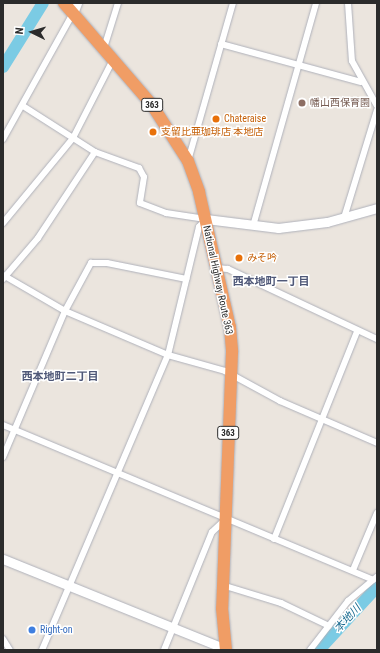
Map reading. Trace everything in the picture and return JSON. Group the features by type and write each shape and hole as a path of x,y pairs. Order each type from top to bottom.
{"highway":[{"name":"National Highway Route 363","path":"71,7 113,60 156,110 188,162 206,219 230,327 231,374 222,585 226,650"}],"street":[{"path":"104,48 118,3"},
{"path":"188,162 233,3"},
{"path":"253,226 316,3"},
{"path":"348,3 352,61 361,82 377,106"},
{"path":"3,139 23,106 71,7"},
{"path":"221,44 298,67 361,82"},
{"path":"3,223 73,138 113,60"},
{"path":"23,106 95,152 139,168 144,177 140,203 166,213 253,226 302,226 344,218 377,208"},
{"path":"344,218 377,110"},
{"path":"95,152 38,238 4,276 66,311 168,355 231,374 320,419 377,443"},
{"path":"42,650 168,355 199,227 206,219"},
{"path":"3,457 66,311 90,263 107,263 186,279"},
{"path":"216,268 228,269 357,331 377,339"},
{"path":"274,539 320,419 357,331"},
{"path":"3,425 225,520 375,578 348,601 310,650"},
{"path":"353,570 377,513"},
{"path":"164,650 212,532 225,520"},
{"path":"3,559 172,630 226,650"},
{"path":"222,585 280,603 329,626"},
{"path":"3,639 10,650"}],"waterway":[{"path":"3,67 43,3"},
{"name":"本地川","path":"319,650 377,587"}],"place":[{"name":"幡山西保育園","path":"302,103"},
{"name":"Chateraise","path":"216,119"},
{"name":"支留比亜珈琲店 本地店","path":"153,132"},
{"name":"みそ吟","path":"239,258"},
{"name":"Right-on","path":"32,630"}],"district":[{"name":"西本地町一丁目","path":"271,282"},
{"name":"西本地町二丁目","path":"60,377"}]}
